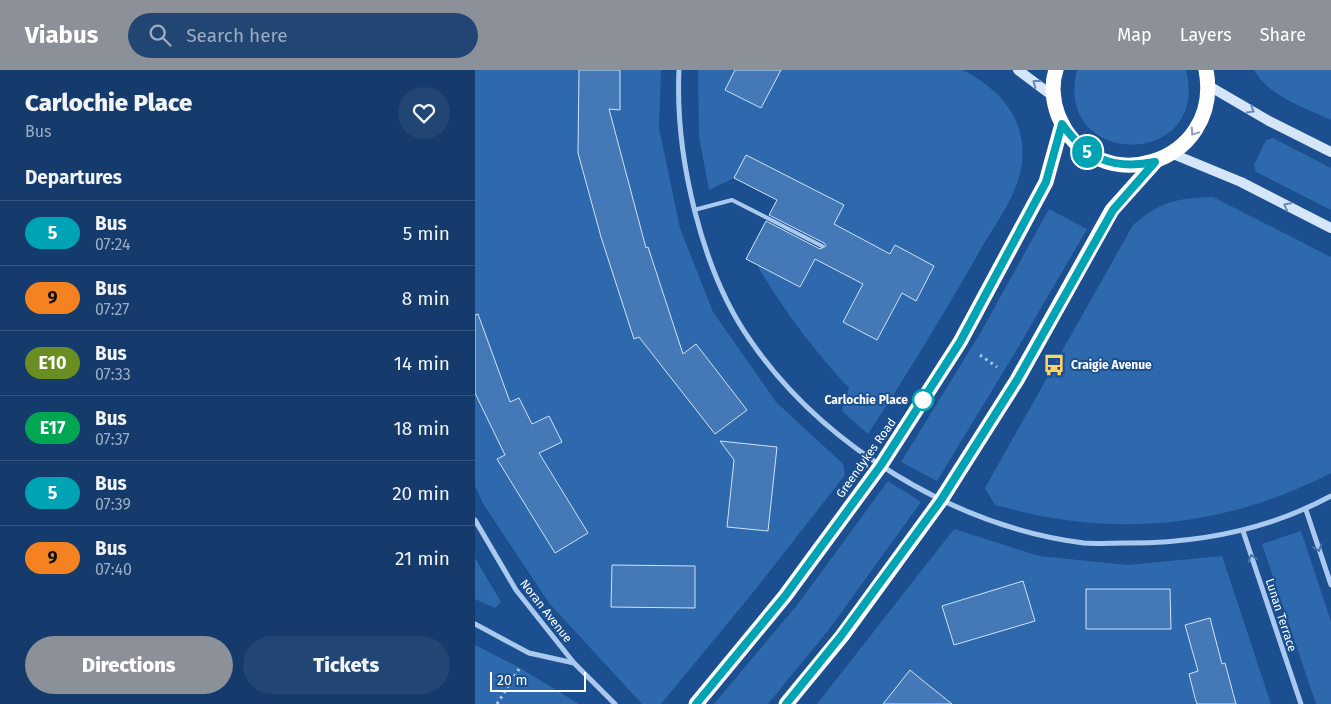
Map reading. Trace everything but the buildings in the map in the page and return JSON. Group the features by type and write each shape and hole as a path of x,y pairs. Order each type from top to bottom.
{"highway":[{"path":"1056,70 1053,97 1062,124 1075,142 1091,155 1112,163 1133,166 1155,162 1173,154 1193,136 1205,112 1209,86 1206,70"},
{"name":"Greendykes Road","path":"696,704 785,596 881,465 960,342 1046,182 1062,124"},
{"path":"786,704 841,636 941,500 1017,380 1113,210 1155,162"}],"street":[{"path":"679,70 682,153 695,210 716,278 749,340 809,407 841,438 881,465 941,500 1012,528 1085,543 1166,544 1243,531 1305,510 1331,496"},
{"path":"1018,70 1053,97"},
{"path":"1209,86 1269,121 1331,152"},
{"path":"1173,154 1241,182 1331,228"},
{"path":"1305,510 1331,585"},
{"name":"Noran Avenue","path":"475,520 515,590 574,663 615,704"},
{"name":"Lunan Terrace","path":"1243,531 1301,704"},
{"path":"475,624 529,653 574,663"}],"lane":[{"path":"695,210 732,200 822,246"}],"path":[{"path":"960,342 1017,380"},
{"path":"497,704 529,653"}],"shaded area":[{"path":"475,70 661,70 659,128 680,228 713,312 776,402 843,464 845,475 755,590 661,704 642,704 549,603 484,505 475,486"},
{"path":"698,70 963,70 976,77 998,95 1015,118 1020,132 1022,162 1017,185 1012,196 941,318 868,434 842,411 849,388 800,329 757,265 800,287 844,205 746,155 734,178 709,190 699,137"},
{"path":"1077,70 1186,70 1187,103 1176,126 1156,140 1131,145 1107,140 1087,126 1076,103"},
{"path":"1254,70 1331,70 1331,120 1299,106 1278,94 1260,79"},
{"path":"1273,138 1331,168 1331,210 1256,172 1254,165 1266,140"},
{"path":"1213,197 1331,257 1331,473 1263,502 1193,519 1157,523 1084,522 1041,516 995,505 985,488 1133,225 1153,210 1170,202"},
{"path":"1049,209 1087,229 937,481 901,462 981,332"},
{"path":"888,481 921,502 830,628 768,704 714,704 798,604"},
{"path":"954,529 1039,556 1128,565 1222,556 1271,704 817,704"},
{"path":"1301,531 1331,622 1331,704 1316,704 1262,544"},
{"path":"475,558 501,602 495,608 475,599"},
{"path":"475,645 520,668 579,704 475,704"}],"bus line":[{"name":"5","path":"696,704 785,596 881,465 960,342 1046,182 1062,124 1075,142 1091,155 1112,163 1133,166 1155,162 1113,210 1017,380 941,500 841,636 786,704"}],"place":[{"name":"Craigie Avenue","path":"1054,365"},
{"name":"Carlochie Place","path":"923,400"}]}
